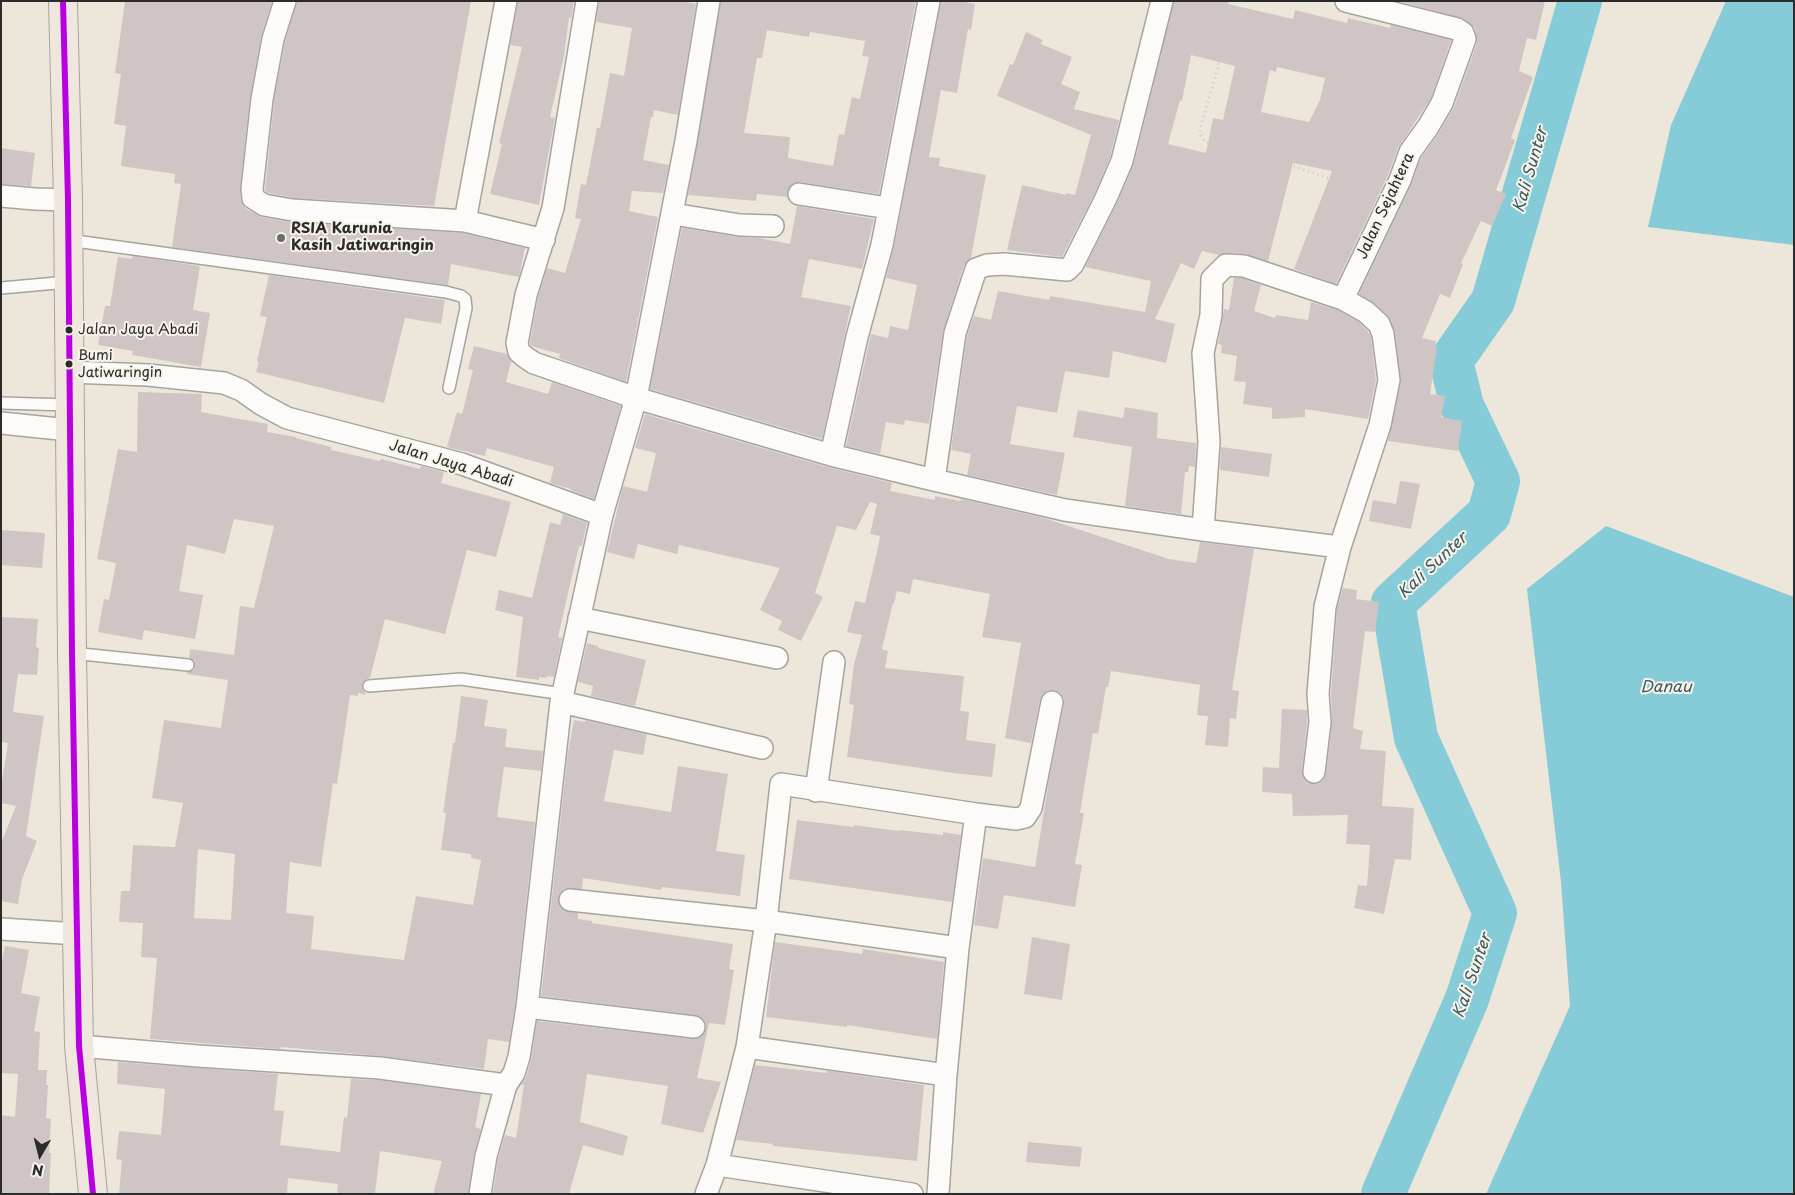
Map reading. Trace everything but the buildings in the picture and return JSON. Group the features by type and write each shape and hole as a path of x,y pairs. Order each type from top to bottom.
{"main road":[{"path":"63,1 68,200 72,653 80,1046 93,1194"}],"street":[{"path":"285,1 273,39 262,100 252,189 253,198 264,206 292,210 465,221 544,240"},
{"path":"465,221 506,1"},
{"path":"587,1 562,163 553,208 526,295 517,343 519,352 534,363 636,398 831,455 1064,510 1340,547"},
{"path":"480,1194 486,1156 506,1085 514,1073 519,1057 527,1007 562,698 578,618 602,516 636,398 672,214 709,1"},
{"path":"831,455 857,337 882,245 929,1"},
{"path":"934,480 956,332 976,270 988,265 1004,264 1068,270 1073,264 1122,161 1162,1"},
{"name":"Jalan Sejahtera","path":"1342,299 1391,199 1410,152 1442,103 1465,39 1463,33 1458,29 1346,1"},
{"path":"799,194 888,208"},
{"path":"1,196 35,200 68,200"},
{"path":"672,214 740,225 773,226"},
{"path":"1204,530 1208,442 1203,353 1211,315 1212,279 1226,265 1244,266 1342,299 1366,312 1379,324 1383,334 1389,380 1380,424 1340,547 1325,607 1318,694 1320,722 1314,772"},
{"name":"Jalan Jaya Abadi","path":"69,372 148,375 224,383 241,390 286,418 462,464 602,516"},
{"path":"1,423 69,418"},
{"path":"578,618 777,658"},
{"path":"816,791 834,662"},
{"path":"562,698 762,748"},
{"path":"706,1194 717,1165 746,1046 766,921 781,784 816,791 976,814 1016,819 1025,818 1031,808 1052,702"},
{"path":"938,1194 946,1075 958,948 976,814"},
{"path":"570,900 766,921 958,948"},
{"path":"1,929 78,934"},
{"path":"527,1007 694,1027"},
{"path":"80,1046 380,1068 506,1085"},
{"path":"746,1046 946,1075"},
{"path":"717,1165 912,1194"}],"lane":[{"path":"68,240 437,291 461,296 465,299 466,308 449,388"},
{"path":"1,288 68,282"},
{"path":"1,403 69,418"},
{"path":"72,653 188,665"},
{"path":"368,686 461,679 562,698"}],"path":[{"path":"1152,42 1211,55 1219,65 1201,125 1200,134 1204,141 1391,199"}],"water":[{"path":"1726,1 1794,1 1794,245 1648,227 1671,125"},
{"name":"Danau","path":"1606,526 1794,597 1794,1194 1486,1194 1570,1006 1561,882 1527,589"}],"waterway":[{"name":"Kali Sunter","path":"1383,1194 1467,999 1495,913 1416,738 1393,603 1489,514 1498,481 1462,406 1451,361 1493,301 1580,1"}],"transit line":[{"path":"63,1 68,200 72,653 79,1046 93,1194"}],"place":[{"name":"RSIA Karunia Kasih Jatiwaringin","path":"281,238"},
{"name":"Jalan Jaya Abadi","path":"69,330"},
{"name":"Bumi Jatiwaringin","path":"69,364"}]}
